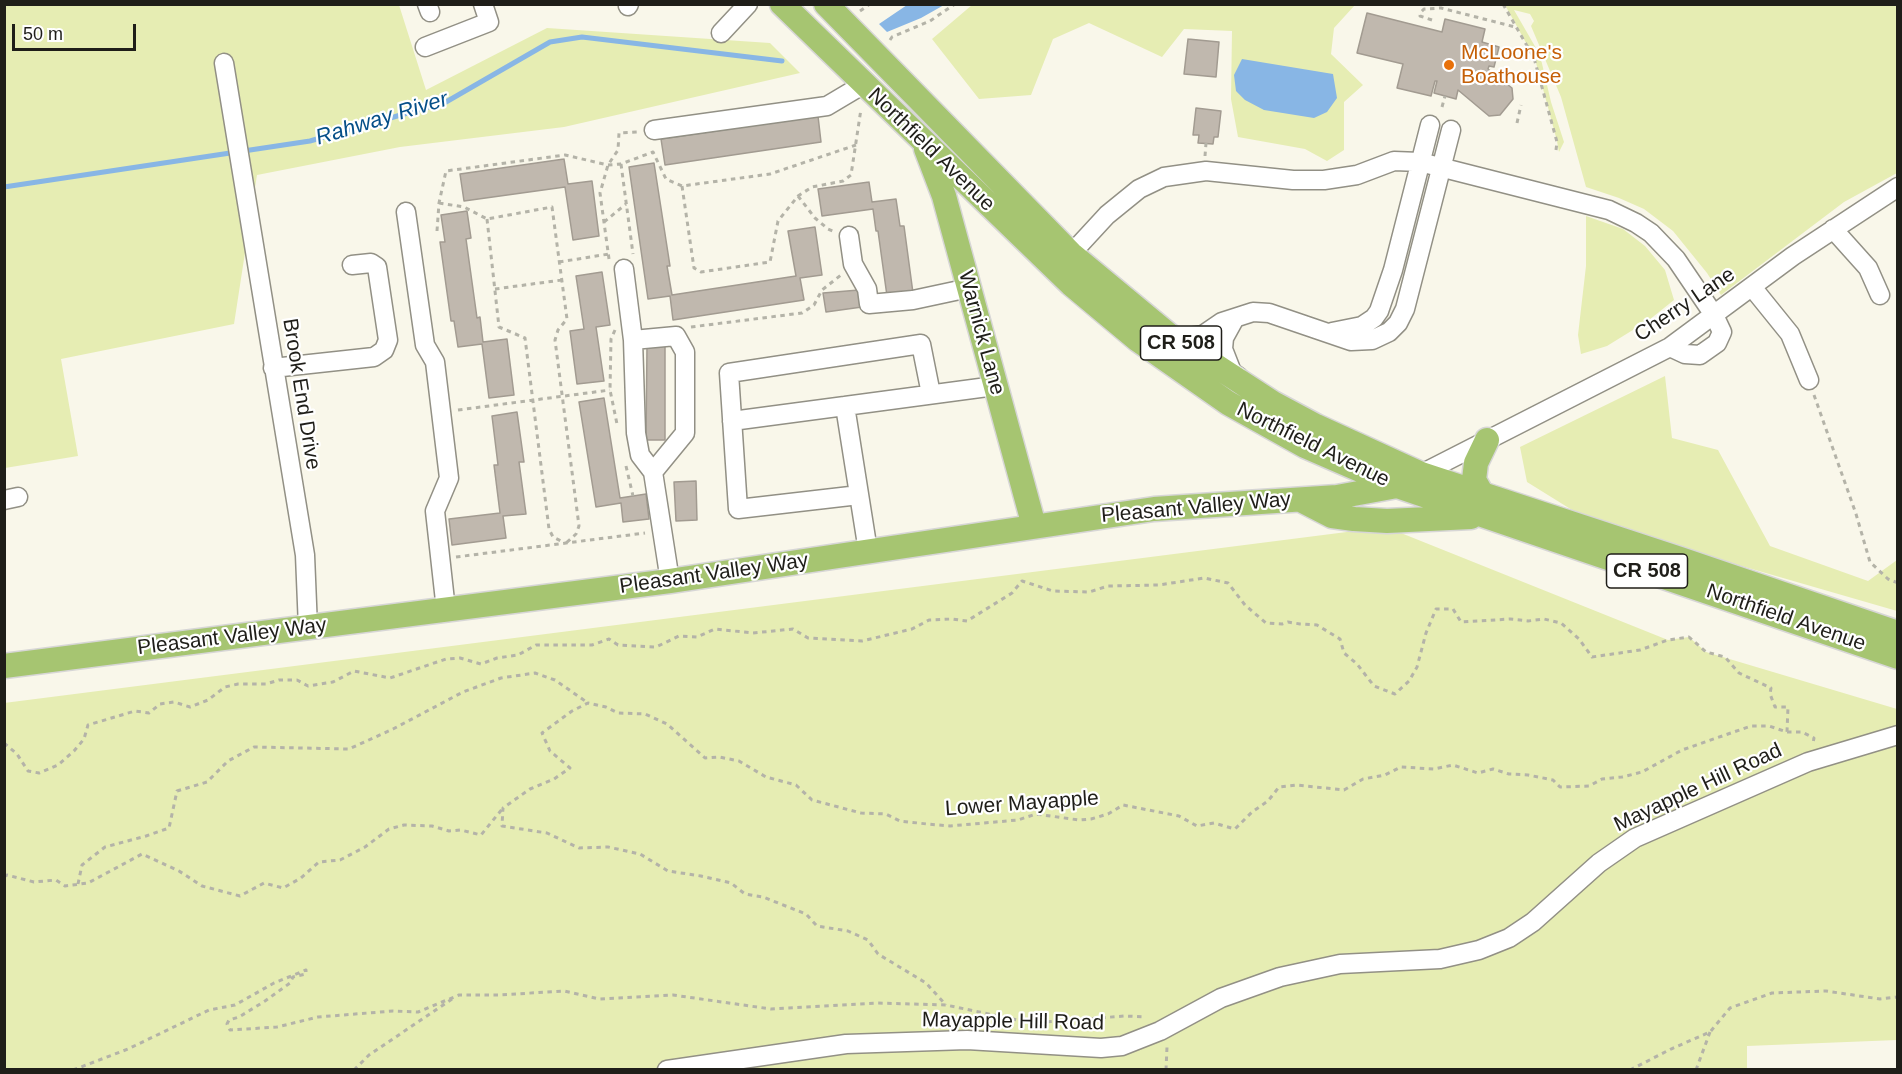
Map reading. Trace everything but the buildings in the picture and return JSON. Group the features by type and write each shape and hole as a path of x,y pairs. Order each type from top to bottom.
{"main road":[{"name":"Northfield Avenue","path":"782,4 1071,285 1138,340 1228,403 1305,446 1397,486 1483,505 1898,633"},
{"name":"Northfield Avenue","path":"826,4 1071,254 1170,336 1273,403 1316,426 1483,505 1898,657"},
{"name":"Warnick Lane","path":"923,141 944,196 1034,526"},
{"path":"961,178 978,160"},
{"path":"1298,499 1332,516 1387,521 1483,505 1474,480 1476,463 1486,440"},
{"name":"Pleasant Valley Way","path":"4,666 670,581 1154,509 1337,497 1397,486 1421,474"}],"street":[{"path":"425,47 489,22 483,4"},
{"path":"721,33 745,6"},
{"name":"Brook End Drive","path":"224,63 305,555 308,628"},
{"path":"654,130 827,106 864,84"},
{"path":"1330,332 1362,326 1374,318 1379,311 1393,270 1430,125"},
{"path":"1170,336 1203,335 1222,322 1253,312 1261,312 1330,332 1351,341 1363,342 1381,337 1398,323 1405,309 1451,130"},
{"path":"1071,254 1107,215 1139,189 1164,177 1206,171 1293,180 1324,180 1357,175 1394,161 1420,162 1594,205 1636,223 1664,245 1676,259 1714,315"},
{"name":"Cherry Lane","path":"1421,474 1670,347 1833,229 1898,187"},
{"path":"406,212 425,345 435,363 449,478 435,511 446,610"},
{"path":"1833,229 1868,268 1880,295"},
{"path":"849,236 854,264 867,290 869,304 913,300 969,288"},
{"path":"273,368 374,357 384,350 388,340 376,267 371,262 352,265"},
{"path":"629,265 636,433 640,455 653,472 670,581"},
{"path":"1752,287 1790,334 1809,380"},
{"path":"1235,318 1224,338 1223,349 1232,372 1273,403"},
{"path":"633,340 676,336 685,352 685,433 653,472"},
{"path":"859,495 738,509 729,373 921,344 931,394"},
{"path":"732,421 995,386"},
{"path":"845,406 868,551"},
{"name":"Mayapple Hill Road","path":"667,1070 846,1044 967,1040 1101,1048 1122,1046 1160,1031 1221,998 1280,977 1340,964 1440,959 1479,950 1509,938 1533,922 1599,863 1635,838 1808,762 1898,735"}],"path":[{"path":"861,12 870,4"},
{"path":"890,39 930,21 955,4"},
{"path":"1503,4 1533,58 1557,142 1556,150"},
{"path":"1432,20 1420,16 1420,12 1424,9 1441,8 1516,27"},
{"path":"1442,107 1445,96"},
{"path":"1517,123 1521,105"},
{"path":"682,186 694,268 701,272 770,262 778,221 798,196 812,187 843,181 851,175 861,109"},
{"path":"1205,158 1206,143"},
{"path":"436,231 446,171 565,155 608,165 621,164 653,152 666,178 682,186 770,174 856,145"},
{"path":"621,164 627,204 629,265"},
{"path":"798,196 815,218 828,229 849,236"},
{"path":"439,203 464,207 487,219 552,207 567,319 558,330 555,340 579,526 576,534 566,543"},
{"path":"604,222 627,204"},
{"path":"487,219 499,327 525,338 549,529 553,537 566,543"},
{"path":"559,262 609,255"},
{"path":"676,336 693,326 802,313 814,305 822,291 854,264"},
{"path":"495,290 562,280"},
{"path":"1809,380 1856,514 1870,562 1888,579 1898,583"},
{"path":"441,412 610,390"},
{"path":"440,559 662,530"},
{"path":"4,742 17,754 28,771 39,773 58,765 74,752 84,739 88,724 135,711 149,713 160,704 174,702 190,707 208,700 225,687 238,684 266,684 279,680 297,680 308,686 333,682 354,671 390,678 446,659 460,658 481,664 497,658 518,655 536,645 592,645 609,639 618,645 656,647 679,636 697,637 715,629 753,633 792,629 808,639 862,642 912,629 928,620 967,621 1012,593 1022,581 1053,591 1089,592 1108,586 1159,585 1204,578 1228,583 1245,606 1266,623 1317,624 1340,639 1344,653 1357,664 1374,686 1395,694 1409,681 1417,667 1426,633 1437,609 1453,609 1461,622 1544,619 1561,623 1579,639 1592,657 1640,650 1668,640 1689,638 1706,652 1725,657 1739,673 1771,688 1770,694 1775,707 1788,707 1787,732"},
{"name":"Lower Mayapple","path":"78,884 82,865 105,847 169,828 177,791 207,782 228,761 254,747 349,748 393,729 464,692 501,678 535,673 555,680 588,703 606,707 618,713 645,714 667,724 705,758 719,757 739,760 766,777 795,785 812,800 861,813 886,814 900,820 950,826 1018,820 1036,814 1078,820 1091,819 1123,805 1179,816 1197,826 1214,823 1235,829 1252,812 1268,801 1279,787 1297,784 1344,790 1363,779 1385,775 1401,767 1434,769 1453,765 1478,773 1493,769 1509,774 1553,780 1560,787 1589,786 1602,779 1642,772 1682,750 1751,726 1769,726 1787,732 1802,732 1814,738 1808,762"},
{"path":"4,877 7,875 34,882 56,880 65,886 88,883 142,854 179,871 202,886 240,896 264,883 283,888 301,878 319,862 340,860 365,847 389,829 404,825 432,826 448,831 461,830 481,835 503,808 530,789 554,779 570,768 550,751 543,733 572,711 588,703"},
{"path":"503,808 502,826 547,833 579,848 608,847 640,854 668,871 731,883 745,894 763,897 806,914 818,926 848,931 868,940 878,954 926,983 946,1005"},
{"path":"73,1070 128,1049 209,1010 235,1005 274,982 306,970 306,974 293,977 290,983 265,1001 239,1017 229,1020 227,1024 230,1030 277,1027 318,1017 393,1011 418,1012 459,995 499,995 564,990 599,999 673,995 771,1009 878,1003 946,1005 1032,1023 1125,1016 1152,1017 1167,1046 1166,1070"},
{"path":"1696,1070 1710,1032 1730,1008 1772,993 1826,991 1880,999 1898,997"},
{"path":"354,1070 369,1055 459,995"},
{"path":"1630,1070 1710,1032"}],"green space":[{"path":"5,5 399,5 426,90 547,28 770,43 800,73 564,127 400,147 257,175 234,324 61,359 78,456 5,468"},
{"path":"972,5 1355,5 1334,28 1331,54 1363,85 1344,102 1344,150 1327,161 1305,149 1238,137 1231,99 1232,31 1184,29 1162,57 1089,23 1053,39 1031,95 979,99 932,39"},
{"path":"1505,5 1897,5 1897,173 1844,202 1721,295 1707,273 1673,231 1644,209 1586,187 1561,97 1531,26 1534,21 1530,14 1514,10 1540,55 1551,102 1564,142 1559,152 1535,59"},
{"path":"1586,216 1623,229 1645,246 1665,270 1674,300 1649,320 1607,346 1581,354 1578,335 1586,266"},
{"path":"1665,376 1672,438 1718,450 1770,546 1868,581 1897,560 1897,611 1593,523 1527,482 1520,447"},
{"path":"1386,527 1668,640 1689,637 1706,652 1897,709 1897,1040 1747,1046 1747,1070 5,1069 4,703"}],"water":[{"path":"907,5 944,5 921,18 887,32 879,24"},
{"path":"1242,59 1333,74 1337,98 1327,112 1314,118 1264,110 1245,100 1236,91 1234,75"}],"waterway":[{"name":"Rahway River","path":"4,187 310,141 446,102 550,42 582,37 782,61"}],"place":[{"name":"McLoone's Boathouse","path":"1449,65"}]}
